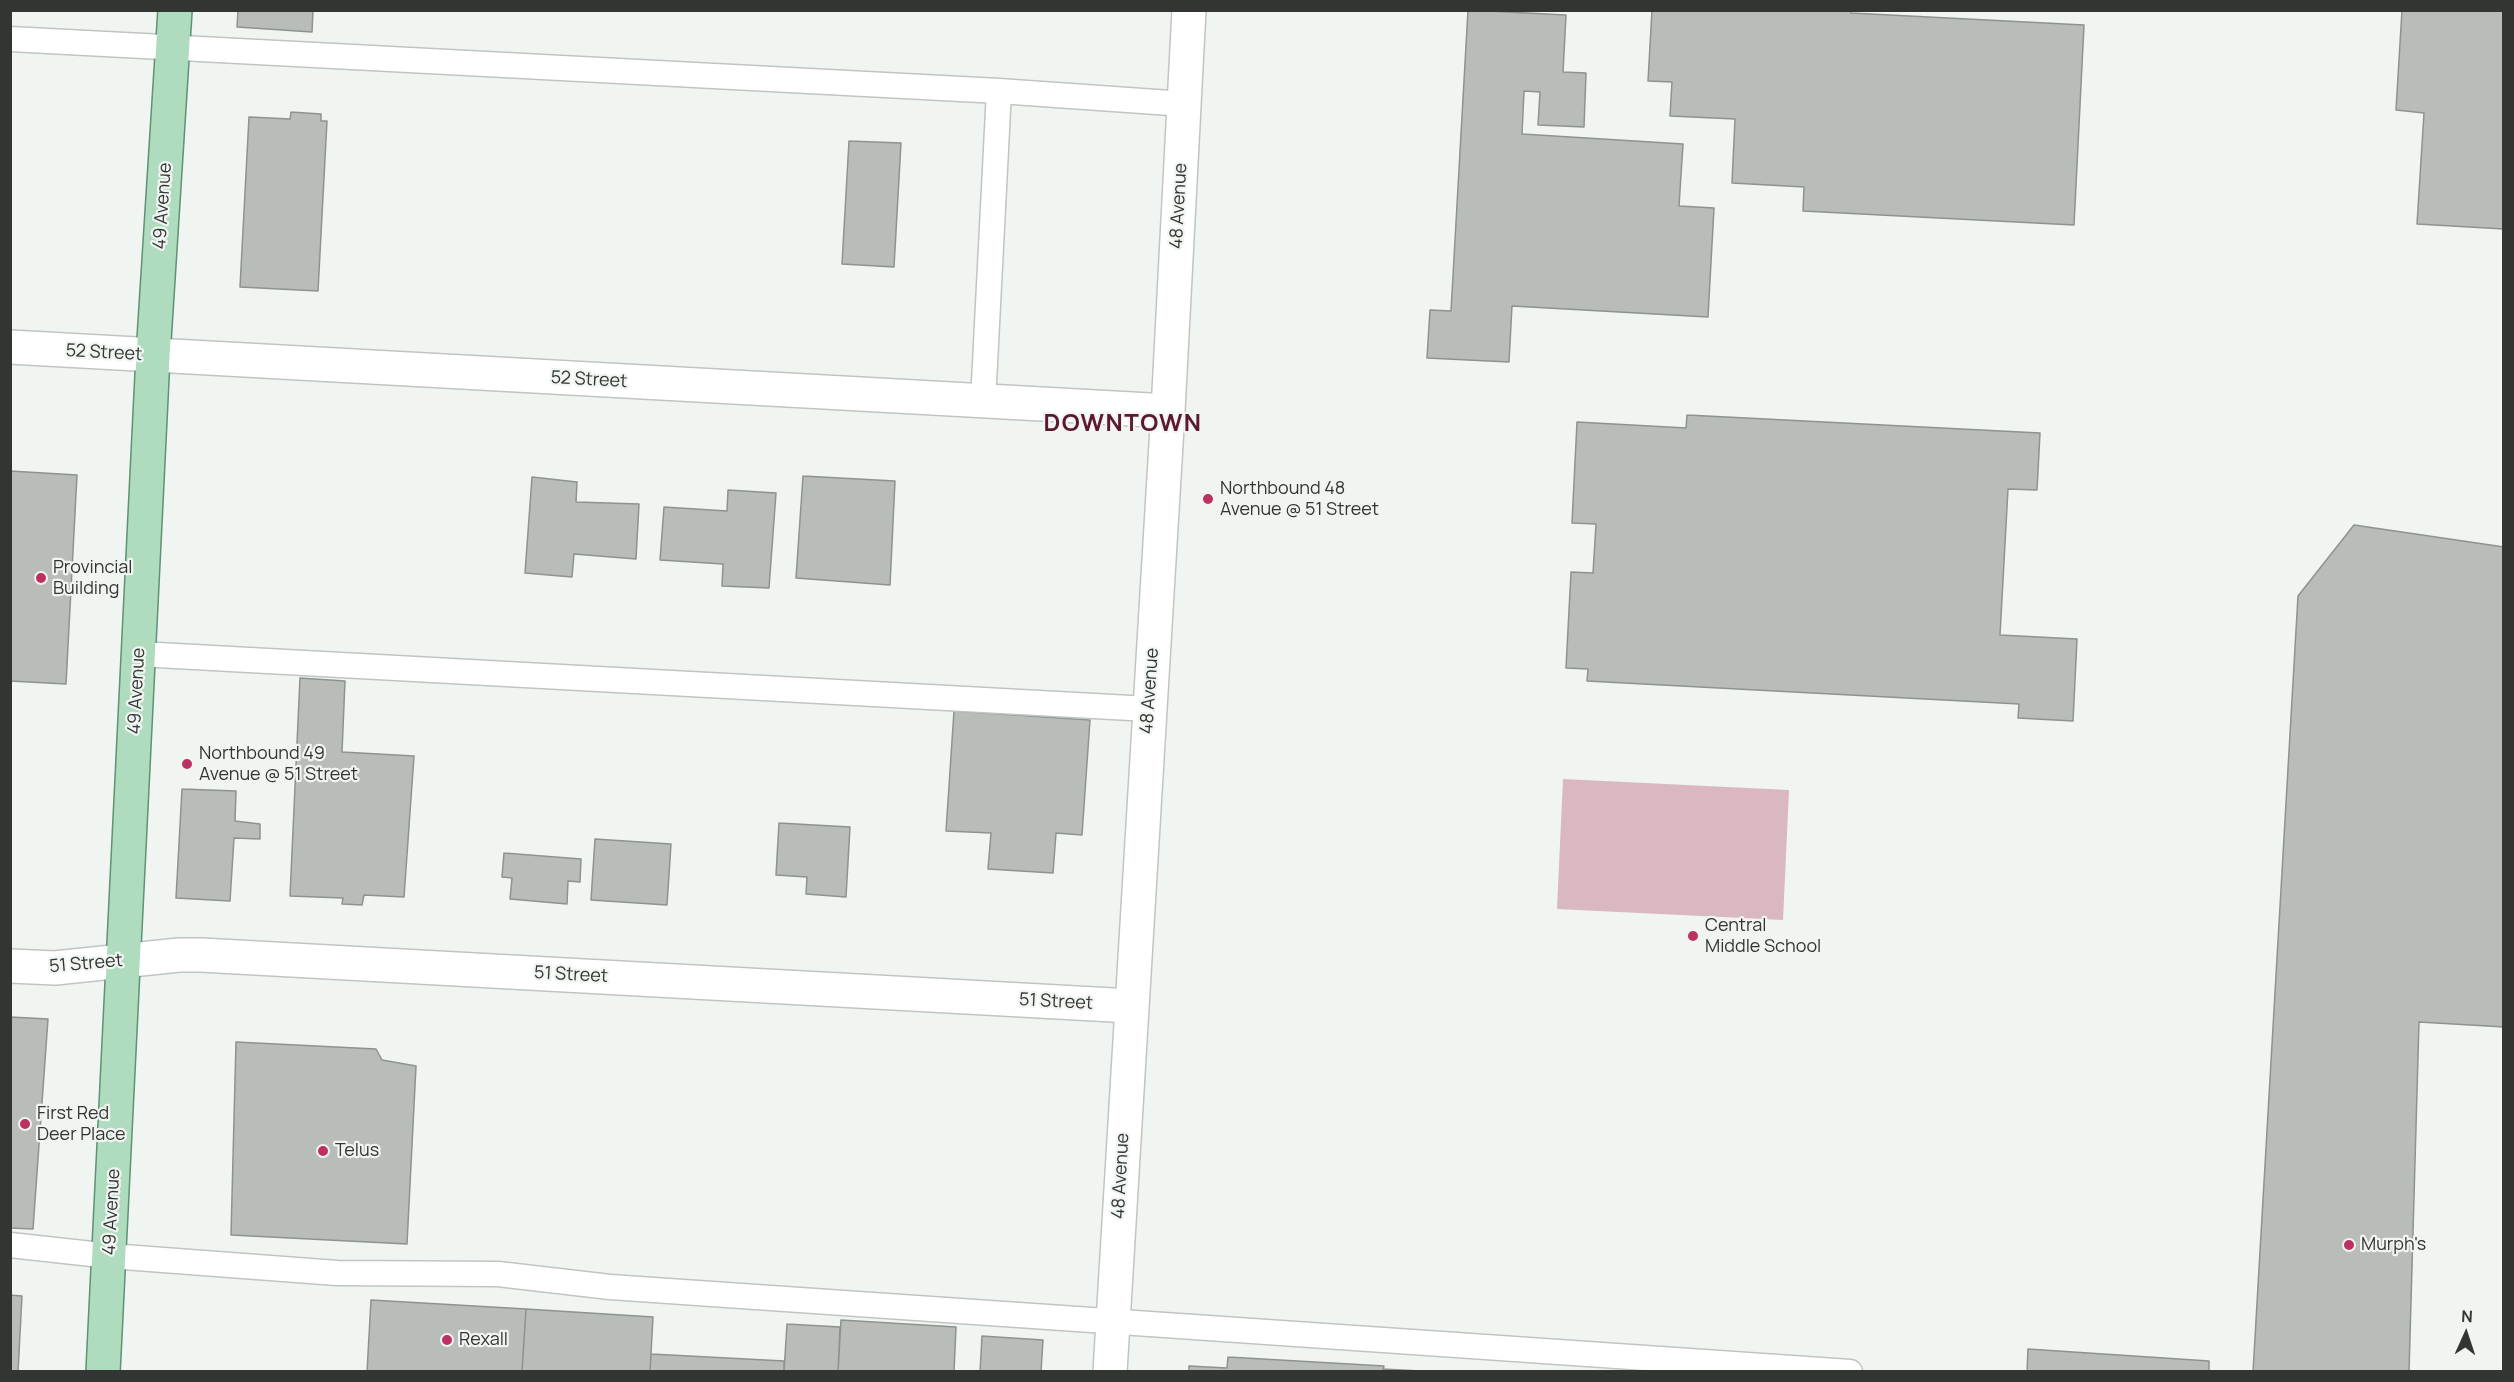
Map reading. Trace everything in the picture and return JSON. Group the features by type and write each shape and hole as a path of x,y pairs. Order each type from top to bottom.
{"main road":[{"name":"49 Avenue","path":"103,1371 125,961 153,356 175,10"}],"street":[{"name":"48 Avenue","path":"1110,1371 1168,411 1189,10"},
{"name":"52 Street","path":"10,347 1168,411"},
{"name":"51 Street","path":"10,966 55,968 201,955 1131,1006"}],"lane":[{"path":"10,39 999,91 1185,104"},
{"path":"983,402 999,91"},
{"path":"139,654 1149,709"},
{"path":"10,1245 110,1256 337,1273 498,1274 610,1287 1850,1371"}],"shaded area":[{"path":"1563,779 1789,790 1783,920 1557,909"}],"building":[{"path":"238,10 313,10 312,32 237,27"},
{"path":"1468,10 1566,15 1563,72 1586,73 1584,127 1538,125 1540,92 1524,91 1522,134 1683,144 1679,206 1714,208 1708,317 1512,306 1509,362 1427,358 1430,310 1451,311"},
{"path":"1652,10 1851,10 1851,13 2084,25 2074,225 1803,211 1804,187 1732,183 1735,119 1670,116 1672,82 1648,81"},
{"path":"2402,10 2504,10 2504,229 2417,224 2424,113 2396,110"},
{"path":"291,112 321,114 321,121 327,121 318,291 240,287 249,117 290,119"},
{"path":"849,141 901,143 894,267 842,264"},
{"path":"1687,415 2040,433 2037,490 2008,489 2000,635 2077,639 2073,721 2018,718 2019,704 1587,681 1588,669 1566,668 1571,572 1593,573 1596,524 1572,523 1577,422 1686,428"},
{"name":"Provincial Building","path":"10,471 77,475 66,684 10,681"},
{"path":"803,476 895,481 890,585 796,578"},
{"path":"532,477 577,482 576,502 639,504 636,559 574,554 572,577 525,573"},
{"path":"728,490 776,493 769,588 722,586 723,564 660,560 664,507 727,511"},
{"path":"2354,525 2504,547 2504,1027 2419,1022 2409,1372 2253,1372 2298,596"},
{"path":"300,678 345,681 342,752 414,756 404,897 364,895 362,905 342,904 343,898 290,896"},
{"path":"954,711 1090,720 1082,835 1056,833 1053,873 988,869 991,833 946,831"},
{"path":"182,789 236,791 235,821 260,824 260,839 234,838 230,901 176,898"},
{"path":"779,823 850,827 846,897 806,894 807,877 776,875"},
{"path":"595,839 671,844 667,905 591,900"},
{"path":"504,853 581,859 580,882 568,881 567,904 510,899 512,878 502,877"},
{"name":"First Red Deer Place","path":"10,1017 48,1019 33,1229 10,1228"},
{"name":"Telus","path":"236,1042 376,1049 382,1060 416,1066 407,1244 231,1235"},
{"path":"10,1295 22,1296 18,1372 10,1372"},
{"name":"Rexall","path":"371,1300 526,1309 522,1372 367,1372"},
{"path":"526,1309 653,1317 650,1372 522,1372"},
{"path":"841,1320 956,1327 954,1372 838,1372"},
{"path":"787,1324 840,1327 838,1372 784,1372"},
{"path":"982,1336 1043,1340 1041,1372 980,1372"},
{"path":"2028,1349 2209,1361 2209,1372 2027,1372"},
{"path":"651,1354 784,1361 784,1372 650,1372"},
{"path":"1228,1357 1384,1366 1383,1372 1189,1372 1189,1366 1227,1368"},
{"path":"1383,1369 1439,1372 1383,1372"}],"place":[{"name":"Northbound 48 Avenue @ 51 Street","path":"1208,499"},
{"name":"Provincial Building","path":"41,578"},
{"name":"Northbound 49 Avenue @ 51 Street","path":"187,764"},
{"name":"Central Middle School","path":"1693,936"},
{"name":"First Red Deer Place","path":"25,1124"},
{"name":"Telus","path":"323,1151"},
{"name":"Murph's","path":"2349,1245"},
{"name":"Rexall","path":"447,1340"}],"district":[{"name":"DOWNTOWN","path":"1123,424"}]}
